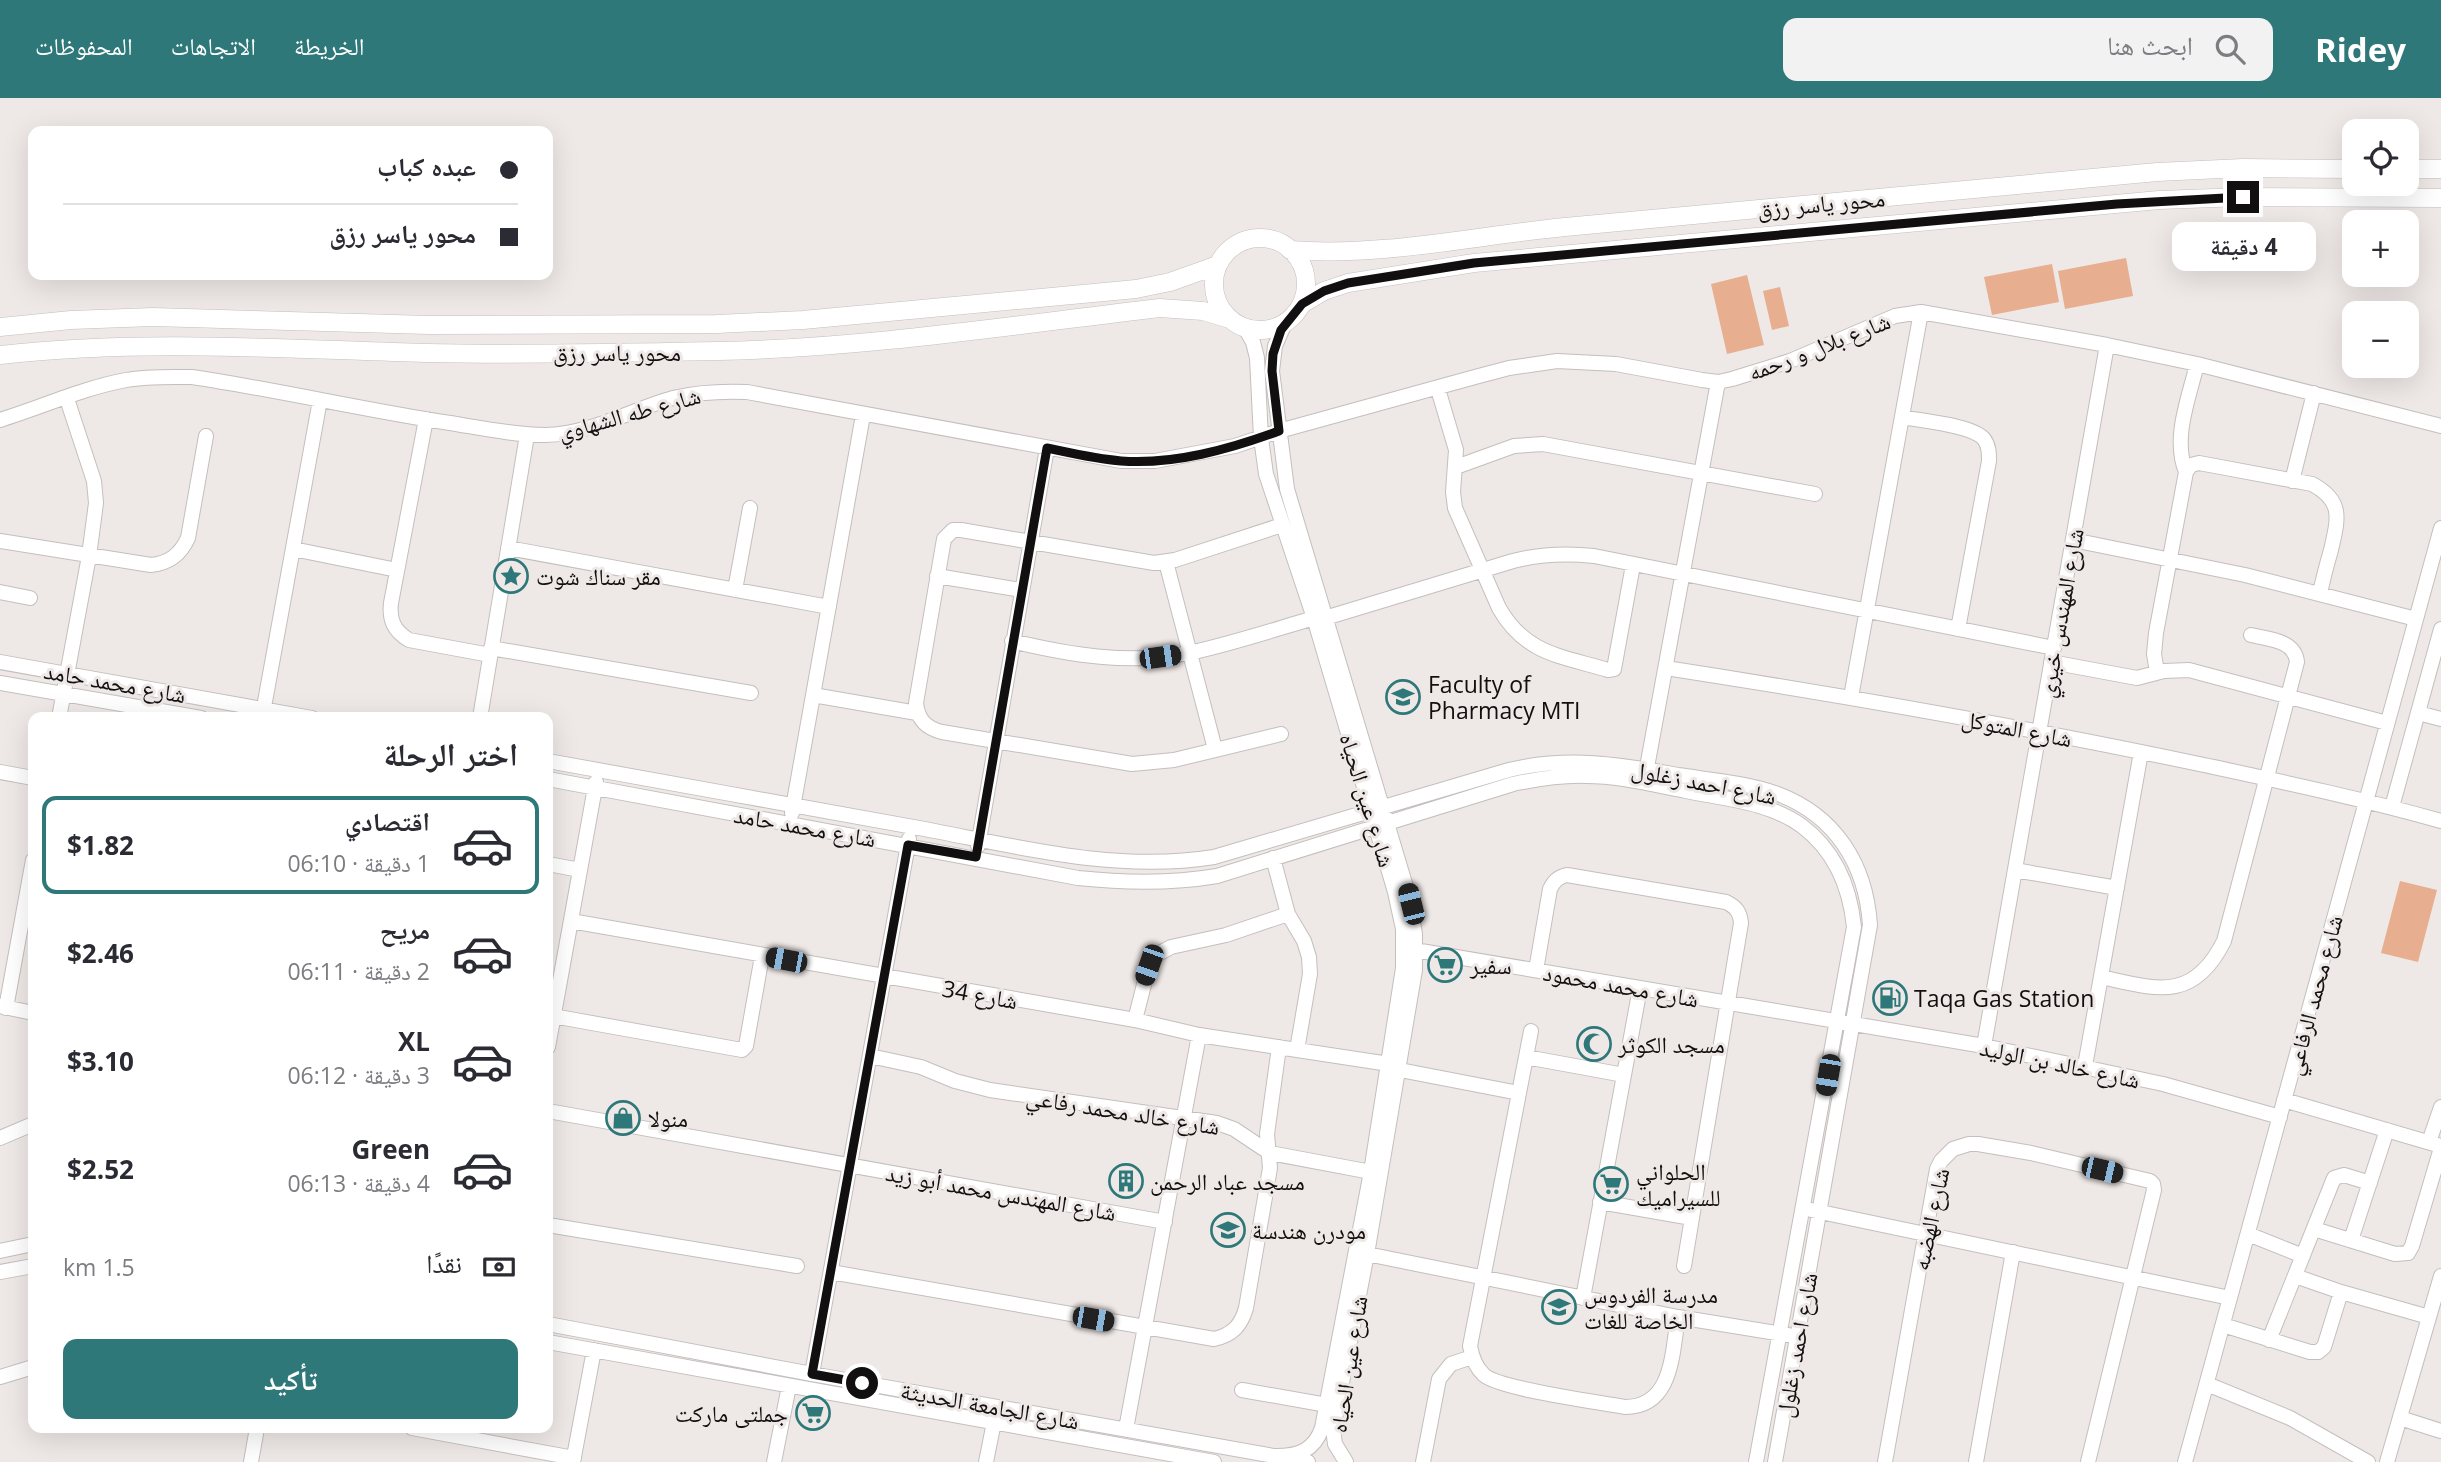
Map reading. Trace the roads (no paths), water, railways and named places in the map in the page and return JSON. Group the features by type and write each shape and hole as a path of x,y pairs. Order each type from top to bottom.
{"main road":[{"name":"محور ياسر رزق","path":"1290,250 1380,250 1522,231 2157,172 2243,168 2342,169"},
{"path":"2419,169 2441,169"},
{"name":"محور ياسر رزق","path":"1302,304 1324,291 1348,283 1462,264 1515,259 2159,200 2243,197 2441,198"},
{"path":"1250,240 1275,241 1290,250 1300,263 1306,279 1302,304 1285,323 1261,330 1237,323 1219,306 1214,290 1218,265 1234,246 1250,240"},
{"name":"محور ياسر رزق","path":"0,327 71,320 153,317 429,325 760,322 1136,289 1170,282 1218,265"},
{"name":"محور ياسر رزق","path":"0,355 73,348 153,345 429,353 718,351 847,344 1160,308 1203,311 1237,323"}],"street":[{"name":"شارع بلال و رحمه","path":"1261,438 1509,368 1557,362 1616,364 1718,382 1790,361 1895,316 1921,312 2197,364 2441,426"},
{"path":"1851,697 1921,312"},
{"name":"شارع عين الحياه","path":"1237,323 1253,342 1257,358 1261,438 1266,474 1282,525 1320,618"},
{"name":"شارع عين الحياه","path":"1285,323 1275,346 1272,362 1289,501 1320,618 1381,825 1411,904 1410,949 1404,968 1394,1067 1367,1254 1334,1429 1335,1444 1346,1462"},
{"name":"شارع المهندس خيري","path":"1984,1046 2107,345"},
{"path":"2186,472 2180,454 2180,436 2197,364"},
{"name":"شارع طه الشهاوي","path":"0,419 117,383 160,377 192,377 527,435 569,433 670,399 721,391 747,392 1121,461 1155,461 1223,449 1261,438"},
{"path":"1646,776 1718,382"},
{"path":"1438,389 1455,442 1455,509 1506,621 1524,639 1536,648 1610,670 1616,666 1633,565"},
{"path":"2292,481 2314,393"},
{"path":"60,712 95,515 95,491 67,399"},
{"path":"262,712 320,400"},
{"path":"790,823 863,415"},
{"path":"1902,417 1972,431 1988,446 1989,461 1958,629"},
{"path":"426,419 390,614 393,625 400,634 409,640 751,693"},
{"path":"481,712 527,435"},
{"path":"0,541 150,565 160,564 178,555 188,538 206,436"},
{"path":"1456,467 1505,449 1533,444 1815,494"},
{"path":"976,857 1047,448"},
{"path":"2157,672 2154,643 2186,472 2191,465 2199,463 2312,484 2332,499 2336,507 2337,524 2320,593"},
{"path":"735,590 750,508"},
{"path":"1280,734 1174,760 1132,764 996,743 931,729 922,722 916,703 944,540 953,530 1143,563 1166,562 1282,525"},
{"name":"شارع محمد الرفاعي","path":"2185,1462 2441,527"},
{"path":"2073,540 2320,593 2416,619"},
{"path":"508,548 829,607"},
{"path":"293,549 397,570"},
{"path":"1012,641 1065,653 1103,657 1160,657 1188,653 1320,618 1513,561 1553,554 1594,556 1958,629 2131,677 2143,677 2172,669 2189,670 2387,723"},
{"path":"1166,562 1215,749"},
{"path":"937,576 1021,590"},
{"path":"0,592 30,598"},
{"path":"2392,807 2418,713 2436,671 2441,629"},
{"path":"2101,977 2166,989 2191,980 2211,963 2224,941 2297,662 2295,651 2282,643 2251,635"},
{"name":"شارع محمد حامد","path":"0,662 68,673 257,712"},
{"name":"شارع المتوكل","path":"1666,668 1851,697 2039,731 2392,807 2441,821"},
{"name":"شارع محمد حامد","path":"0,682 168,712"},
{"path":"813,695 917,713"},
{"path":"2418,713 2441,719"},
{"path":"2085,1066 2141,752"},
{"name":"شارع محمد حامد","path":"553,762 1118,862 1176,862 1214,857 1377,809"},
{"path":"598,770 571,922 553,983 553,1016 742,1051 746,1046 762,956"},
{"path":"0,772 28,777"},
{"name":"شارع احمد زغلول","path":"1381,825 1523,774"},
{"name":"شارع احمد زغلول","path":"1377,809 1523,774 1646,776 1768,808 1802,827 1830,854 1847,889 1854,927 1853,1024 1775,1462"},
{"name":"شارع محمد حامد","path":"553,780 1079,878 1144,883 1217,876 1381,825"},
{"path":"812,1374 912,827"},
{"path":"1273,858 1288,914 1307,949 1310,965 1297,1050"},
{"path":"553,865 580,870"},
{"path":"2015,870 2117,888"},
{"path":"1536,970 1550,889 1561,877 1726,902 1737,910 1741,923 1684,1266"},
{"path":"28,884 3,1007 28,1012"},
{"path":"1135,1020 1149,965 1158,954 1171,947 1226,935 1288,914"},
{"name":"شارع 34","path":"571,922 1135,1020 1199,1035 1394,1067 1519,1093"},
{"name":"شارع محمد محمود","path":"1410,949 1838,1021"},
{"name":"شارع احمد زغلول","path":"1756,1462 1838,1021 1855,967"},
{"path":"1583,1298 1640,988"},
{"name":"شارع خالد بن الوليد","path":"1838,1021 2085,1066 2163,1084 2280,1117"},
{"path":"1531,1031 1482,1278 1470,1346 1472,1357 1485,1376 1494,1382 1634,1407 1651,1401 1663,1389 1678,1317"},
{"path":"1126,1429 1199,1035"},
{"path":"831,1272 1145,1328 1214,1339 1223,1337 1239,1326 1246,1308 1269,1175 1267,1134 1279,1047"},
{"name":"شارع خالد محمد رفاعي","path":"870,1056 921,1067 955,1081 990,1090 1226,1125 1270,1153 1371,1172"},
{"path":"1526,1057 1624,1075"},
{"name":"شارع عين الحياه","path":"1276,1456 1301,1454 1314,1443 1322,1428 1394,1067"},
{"path":"2284,1100 2437,1145"},
{"path":"2314,1229 2400,1255 2410,1250 2437,1145 2441,1107"},
{"name":"شارع المهندس محمد أبو زيد","path":"553,1112 1164,1222"},
{"path":"0,1138 28,1126"},
{"path":"2351,1240 2387,1130"},
{"name":"شارع الهضبه","path":"1885,1462 1925,1234 1941,1161 1953,1149 1969,1144 2031,1153 2150,1181 2154,1190 2133,1278"},
{"path":"2269,1340 2334,1178 2344,1175 2370,1183"},
{"path":"1601,1202 1692,1218"},
{"path":"1803,1208 2230,1298"},
{"path":"553,1226 797,1266"},
{"path":"2248,1234 2303,1255"},
{"path":"0,1251 28,1245"},
{"path":"1976,1462 2013,1252"},
{"path":"1367,1254 1678,1317 1797,1337"},
{"path":"0,1272 28,1267"},
{"path":"2295,1276 2432,1323"},
{"path":"2387,1462 2432,1323 2441,1276"},
{"path":"2088,1462 2133,1278"},
{"path":"2223,1325 2310,1352 2321,1350 2341,1292"},
{"name":"شارع الجامعة الحديثة","path":"553,1325 1308,1462"},
{"path":"633,1357 636,1341"},
{"name":"شارع الجامعة الحديثة","path":"553,1343 1214,1462"},
{"path":"437,1433 574,1460 594,1350"},
{"path":"1423,1462 1439,1379 1451,1364 1472,1357"},
{"path":"0,1377 28,1369"},
{"path":"2207,1384 2283,1415 2368,1462"},
{"path":"774,1462 789,1386"},
{"path":"1242,1390 1327,1405"},
{"path":"2400,1418 2441,1431"},
{"path":"986,1462 993,1422"},
{"path":"1085,1438 1088,1423"},
{"path":"251,1462 256,1433"}],"place":[{"name":"مقر سناك شوت","path":"511,576"},
{"name":"Faculty of Pharmacy MTI","path":"1403,697"},
{"name":"سفير","path":"1445,965"},
{"name":"Taqa Gas Station","path":"1890,998"},
{"name":"مسجد الكوثر","path":"1594,1044"},
{"name":"منولا","path":"623,1118"},
{"name":"مسجد عباد الرحمن","path":"1126,1181"},
{"name":"الحلواني للسيراميك","path":"1611,1184"},
{"name":"مودرن هندسة","path":"1228,1230"},
{"name":"مدرسة الفردوس الخاصة للغات","path":"1559,1307"},
{"name":"جملتى ماركت","path":"813,1413"}]}
